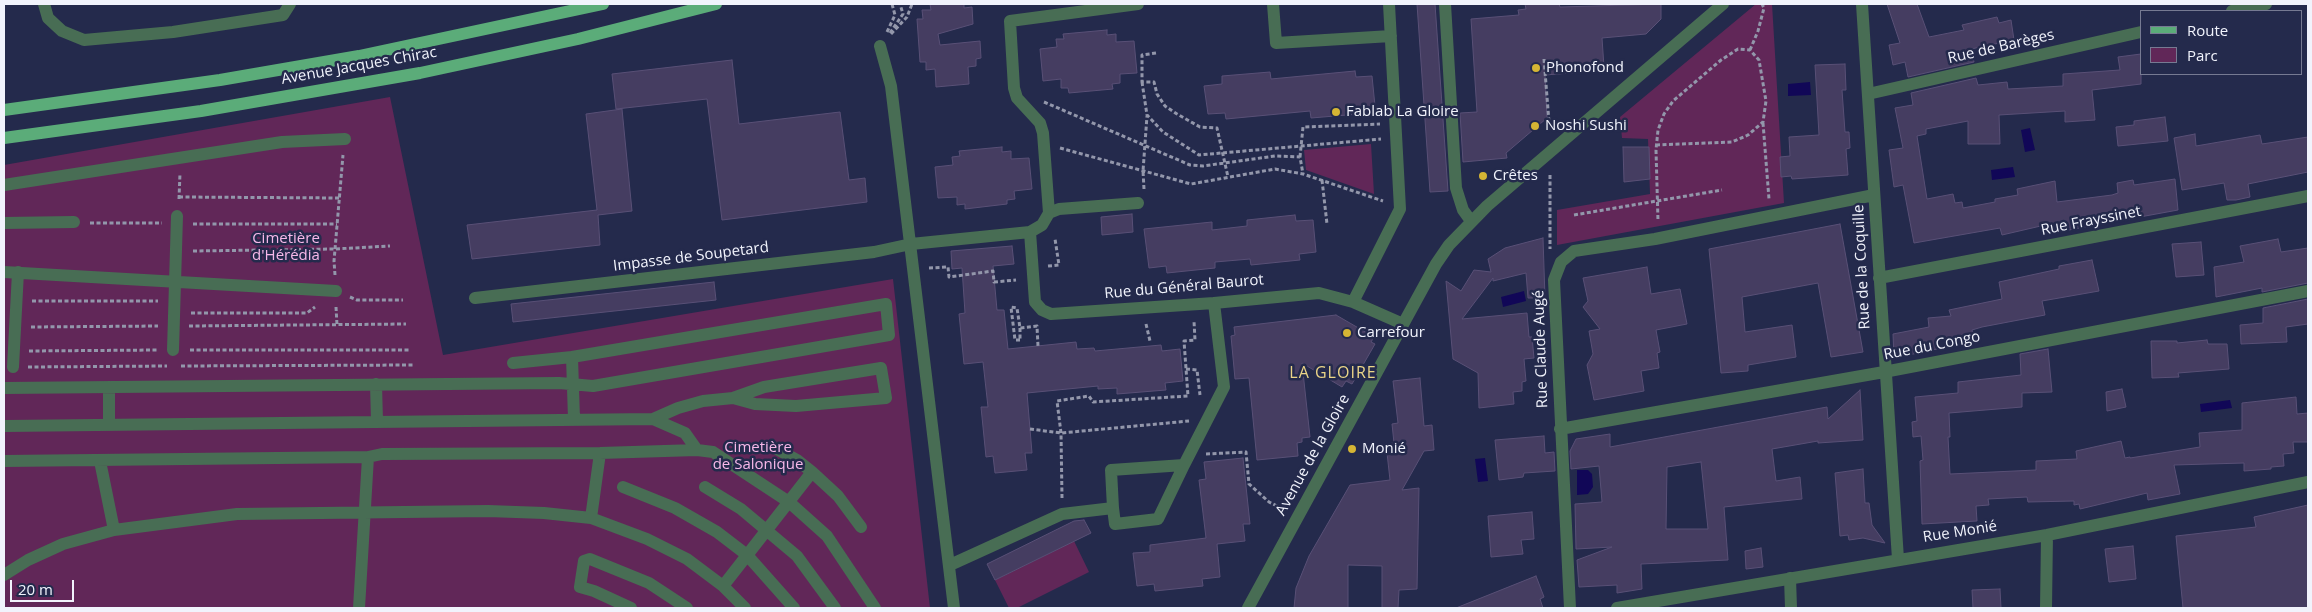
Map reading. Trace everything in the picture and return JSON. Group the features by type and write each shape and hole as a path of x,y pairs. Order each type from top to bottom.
{"main road":[{"name":"Avenue Jacques Chirac","path":"4,110 210,82 359,56 603,4"},
{"name":"Avenue Jacques Chirac","path":"4,138 201,111 420,73 578,39 716,4"}],"street":[{"path":"44,4 48,18 62,31 84,40 173,32 283,15 290,4"},
{"path":"1030,232 1042,225 1049,213 1044,148 1040,123 1017,98 1014,88 1010,21 1138,4"},
{"path":"1273,4 1276,43 1391,36"},
{"path":"1353,302 1400,209 1389,4"},
{"path":"1445,4 1456,188 1463,210 1471,221"},
{"name":"Rue de la Coquille","path":"1862,4 1884,372 1898,559"},
{"path":"2237,10 2266,4"},
{"name":"Avenue de la Gloire","path":"1248,608 1436,264 1471,221 1719,5"},
{"name":"Rue de Barèges","path":"1868,94 2140,32"},
{"path":"880,46 891,86 954,608"},
{"path":"4,185 282,142 345,139"},
{"path":"1561,262 1574,251 1655,239 1874,195"},
{"name":"Rue Frayssinet","path":"1879,278 2308,196"},
{"path":"1049,213 1059,209 1138,203"},
{"path":"173,350 177,220"},
{"path":"4,223 74,222"},
{"name":"Impasse de Soupetard","path":"475,298 874,252 911,244 1030,232"},
{"name":"Rue du Général Baurot","path":"1030,232 1035,302 1042,310 1051,314 1214,303 1319,293 1353,302 1403,324"},
{"name":"Rue Claude Augé","path":"1561,262 1554,280 1570,608"},
{"path":"4,272 336,291"},
{"path":"13,367 18,272"},
{"name":"Rue du Congo","path":"1560,429 1884,372 2308,291"},
{"path":"1186,460 1111,470 1115,524 1158,519 1186,460 1204,419 1224,388 1214,303"},
{"path":"4,388 376,384 574,384 593,386 890,335 886,304 572,357 512,363"},
{"path":"572,357 574,419"},
{"path":"4,426 653,419 703,401 733,398 764,387 881,368 886,398 796,406 755,404 733,398"},
{"path":"376,384 377,421"},
{"path":"109,387 109,424"},
{"path":"653,419 685,432 697,450"},
{"path":"773,447 797,460 812,472 838,496 860,527"},
{"path":"4,461 368,457 382,454 600,454 697,450 713,452 789,502 827,536 875,608"},
{"path":"591,518 600,454"},
{"path":"359,608 368,457"},
{"path":"100,461 114,530"},
{"path":"723,586 812,472"},
{"name":"Rue Monié","path":"1617,608 2047,534 2308,482"},
{"path":"705,486 741,509 797,556 835,608"},
{"path":"622,487 674,508 717,532 748,555 794,608"},
{"path":"950,565 1062,514 1113,508"},
{"path":"4,575 28,560 63,544 114,530 236,514 516,512 591,518 647,538 687,559 723,586 745,608"},
{"path":"2046,608 2047,534"},
{"path":"631,608 594,591 580,587 584,561 590,559 649,583 687,608"},
{"path":"1790,578 1791,608"}],"path":[{"path":"880,46 895,15 892,4"},
{"path":"880,46 903,14 900,4"},
{"path":"880,46 907,17 912,4"},
{"path":"1750,50 1758,31 1764,8 1762,4"},
{"path":"1655,239 1658,226 1656,145 1658,130 1664,114 1673,101 1721,60 1738,50 1750,50 1760,60 1766,101 1763,122 1770,216"},
{"path":"1138,203 1144,202 1143,171 1147,115 1142,82 1142,55 1156,53"},
{"path":"1544,59 1549,122"},
{"path":"1142,82 1154,82 1157,94 1166,106 1177,114 1200,127 1217,128 1221,153 1228,176"},
{"path":"1041,100 1190,165 1203,166 1275,156 1300,157"},
{"path":"1147,115 1163,132 1199,155 1397,137"},
{"path":"1656,145 1732,142 1748,135 1763,122"},
{"path":"1303,174 1300,146 1303,127 1396,124"},
{"path":"334,261 345,139"},
{"path":"1044,148 1056,147 1191,184 1228,176 1275,170 1303,174 1380,199 1400,209"},
{"path":"177,158 181,178 177,220"},
{"path":"1549,178 1550,252 1561,262"},
{"path":"1322,180 1327,224"},
{"path":"1574,215 1722,190"},
{"path":"179,197 340,198"},
{"path":"74,222 177,220 337,224"},
{"path":"1055,238 1059,265"},
{"path":"176,251 335,249 390,246"},
{"path":"914,268 948,268 949,276 993,271 994,282 1034,279"},
{"path":"16,302 174,301"},
{"path":"1062,514 1061,433 1057,401 1089,396 1093,402 1188,396 1184,341 1195,340 1192,304"},
{"path":"1011,307 1017,308 1020,328 1020,340 1015,340 1011,307"},
{"path":"15,327 406,324"},
{"path":"1020,328 1037,326 1038,346"},
{"path":"14,352 409,350"},
{"path":"13,367 415,365"},
{"path":"1030,429 1061,433 1204,419 1197,370 1186,369"},
{"path":"1186,460 1246,452 1250,484 1269,502 1285,510"}],"green space":[{"path":"1756,4 1772,4 1784,203 1557,245 1557,210 1650,194 1648,139 1622,138 1620,117"},
{"name":"Cimetière de Salonique","path":"390,97 443,355 893,279 930,608 4,608 4,165"},
{"path":"1371,144 1374,194 1306,170 1304,150"},
{"path":"1074,541 1089,572 1017,608 1009,608 995,580"}],"shaded area":[{"path":"1810,82 1811,95 1788,96 1788,84"},
{"path":"2030,128 2035,150 2025,152 2021,130"},
{"path":"2013,167 2015,177 1992,180 1991,170"},
{"path":"1524,291 1526,301 1503,307 1501,297"},
{"path":"2230,400 2232,408 2201,412 2200,404"},
{"path":"1485,458 1488,481 1478,482 1475,459"},
{"path":"1577,470 1588,470 1592,474 1593,487 1588,494 1577,495"}],"building":[{"path":"930,4 964,4 964,8 972,7 973,24 938,34 940,45 980,41 981,58 976,59 976,66 968,67 969,84 936,87 935,69 926,70 926,62 920,62 917,19 923,19 922,10 931,10"},
{"path":"1417,4 1435,4 1448,191 1430,192"},
{"path":"1525,4 1559,4 1560,7 1661,4 1661,19 1646,34 1602,38 1604,67 1598,71 1545,75 1547,118 1506,153 1507,158 1463,162 1460,113 1477,112 1471,19 1519,15 1518,10 1526,9"},
{"path":"1887,4 1917,4 1929,37 1964,30 1962,25 1997,17 1999,23 2011,20 2014,40 1971,49 1974,62 1908,77 1905,62 1893,65 1889,45 1900,43"},
{"path":"1107,30 1107,35 1116,34 1116,42 1134,41 1137,73 1120,74 1120,83 1112,84 1113,89 1069,93 1068,88 1061,88 1061,79 1043,81 1040,49 1057,47 1056,39 1064,39 1063,34"},
{"path":"2140,54 2141,84 2092,90 2095,120 2065,122 2065,111 1999,115 2000,144 1968,144 1968,121 1926,129 1926,134 1917,136 1927,199 1953,194 1955,203 1962,202 1963,208 1995,202 1995,199 2018,195 2017,189 2055,181 2057,202 2112,195 2118,193 2117,183 2133,180 2134,185 2175,179 2178,210 2047,234 2045,225 2002,235 2000,228 1914,243 1903,185 1894,187 1889,150 1903,148 1895,108 1913,105 1911,93 1976,78 1978,85 2007,82 2008,89 2063,86 2063,74 2120,70 2118,57"},
{"path":"732,60 739,124 840,112 849,180 865,178 867,202 722,220 707,99 616,109 612,74"},
{"path":"1845,64 1846,90 1842,90 1845,132 1849,132 1850,148 1846,149 1848,175 1792,179 1791,176 1781,177 1780,157 1790,156 1789,137 1819,135 1815,65"},
{"path":"1355,71 1356,77 1372,76 1375,106 1358,107 1359,114 1311,118 1310,111 1226,119 1225,113 1208,114 1204,86 1222,84 1222,76 1270,72 1271,79"},
{"path":"622,109 632,211 598,215 600,245 472,259 467,225 597,210 586,114"},
{"path":"2165,117 2168,141 2118,146 2116,127 2134,125 2134,121"},
{"path":"2195,134 2196,146 2260,135 2262,144 2308,137 2308,172 2248,184 2250,197 2236,200 2227,200 2224,183 2182,190 2174,138"},
{"path":"1002,147 1002,152 1011,151 1011,159 1029,158 1032,189 1014,191 1015,199 1007,200 1007,204 965,209 965,204 957,205 957,197 938,198 935,167 953,165 952,157 960,156 959,151"},
{"path":"1623,147 1649,147 1650,179 1624,182"},
{"path":"1132,214 1133,232 1102,235 1101,217"},
{"path":"1295,215 1296,221 1313,220 1316,252 1299,254 1300,260 1251,265 1250,259 1215,262 1215,268 1167,273 1166,266 1149,268 1144,229 1212,222 1212,230 1247,226 1247,220"},
{"path":"1840,224 1863,352 1831,357 1818,283 1742,297 1745,332 1792,325 1796,357 1748,365 1748,371 1721,373 1709,249"},
{"path":"1543,238 1545,298 1528,298 1526,273 1493,281 1493,278 1462,319 1527,313 1529,337 1532,337 1534,358 1524,359 1526,381 1522,382 1522,391 1513,392 1514,404 1479,408 1478,373 1453,359 1446,281 1461,291 1474,270 1491,272 1488,259 1505,248"},
{"path":"2278,239 2281,252 2308,248 2308,283 2262,292 2262,288 2216,297 2214,267 2244,262 2240,246"},
{"path":"2201,242 2204,275 2176,277 2172,244"},
{"path":"1012,246 1014,264 993,266 997,310 1004,310 1008,349 1076,342 1077,349 1094,348 1095,351 1161,345 1162,351 1180,349 1183,381 1165,383 1166,390 1117,394 1117,388 1098,389 1098,386 1027,393 1032,453 1025,453 1027,470 995,473 993,456 986,457 981,407 988,407 983,362 964,364 959,314 965,313 962,268 952,269 951,251"},
{"path":"2092,260 2099,291 2042,301 2045,315 1982,327 1972,330 1973,334 1936,340 1937,349 1894,358 1893,334 1929,327 1928,318 1951,316 1949,310 2002,299 1999,282 2059,269 2059,266"},
{"path":"1647,267 1651,294 1680,289 1687,324 1656,330 1660,352 1657,353 1659,368 1641,371 1644,391 1594,400 1587,365 1593,354 1589,331 1600,329 1583,307 1588,301 1583,278"},
{"path":"714,282 716,300 513,322 511,304"},
{"path":"2308,299 2308,324 2286,327 2287,342 2241,344 2240,325 2263,323 2263,308"},
{"path":"1336,315 1374,337 1371,342 1375,344 1352,384 1346,381 1342,387 1302,363 1310,437 1302,438 1302,442 1297,443 1298,456 1257,460 1249,378 1235,379 1231,336 1235,335 1234,327"},
{"path":"2207,340 2208,344 2227,344 2229,369 2178,373 2179,377 2152,378 2151,341 2177,341 2177,343"},
{"path":"2048,349 2052,392 2022,393 2022,407 1949,413 1950,474 2036,470 2036,461 2077,459 2076,451 2121,441 2125,458 2200,447 2199,433 2242,430 2242,403 2296,397 2297,414 2308,413 2308,442 2293,442 2294,453 2283,454 2284,466 2271,467 2271,469 2244,471 2244,463 2174,465 2180,494 2148,500 2147,493 2080,509 2079,504 2074,505 2074,501 2028,502 2027,497 1988,499 1989,505 1976,506 1977,521 1922,524 1920,461 1923,460 1921,436 1913,437 1912,422 1917,421 1915,397 1958,393 1958,382 2021,375 2020,354"},
{"path":"1420,378 1424,426 1432,425 1434,450 1424,451 1402,490 1419,488 1417,589 1399,590 1398,608 1382,608 1382,566 1348,565 1348,608 1294,608 1296,588 1309,556 1350,485 1390,480 1386,444 1394,443 1392,424 1398,423 1393,381"},
{"path":"2122,389 2126,407 2107,411 2106,392"},
{"path":"1860,390 1863,440 1818,443 1818,441 1772,449 1776,481 1800,477 1802,499 1724,507 1728,560 1641,564 1642,589 1617,593 1617,585 1579,587 1577,560 1612,547 1576,549 1575,504 1602,502 1599,466 1571,469 1570,451 1576,439 1610,434 1610,447 1827,407 1828,419","holes":["1701,462 1708,529 1666,529 1667,467"]},
{"path":"1544,436 1545,453 1554,452 1555,471 1524,473 1523,477 1499,480 1495,440"},
{"path":"1243,458 1250,524 1243,524 1245,541 1217,544 1220,577 1202,579 1203,586 1155,591 1154,584 1137,586 1133,553 1150,552 1150,545 1206,538 1199,480 1206,479 1204,462"},
{"path":"1863,469 1865,503 1869,503 1872,525 1885,543 1863,538 1849,540 1848,535 1840,536 1835,473"},
{"path":"2308,505 2308,608 2183,608 2176,536 2256,527 2254,517"},
{"path":"1532,512 1534,539 1521,540 1523,554 1491,557 1488,516"},
{"path":"1084,520 1091,533 995,580 987,564 1074,521"},
{"path":"2133,546 2136,579 2109,582 2105,549"},
{"path":"1761,548 1763,567 1746,569 1745,551"},
{"path":"1536,576 1544,597 1540,599 1543,608 1456,608"},
{"path":"2000,589 2001,608 1973,608 1972,590"}],"place":[{"name":"Phonofond","path":"1536,68"},
{"name":"Fablab La Gloire","path":"1336,112"},
{"name":"Noshi Sushi","path":"1535,126"},
{"name":"Crêtes","path":"1483,176"},
{"name":"Carrefour","path":"1347,333"},
{"name":"Monié","path":"1352,449"}],"district":[{"name":"LA GLOIRE","path":"1333,373"}],"park label":[{"name":"Cimetière d'Hérédia","path":"286,248"}]}
